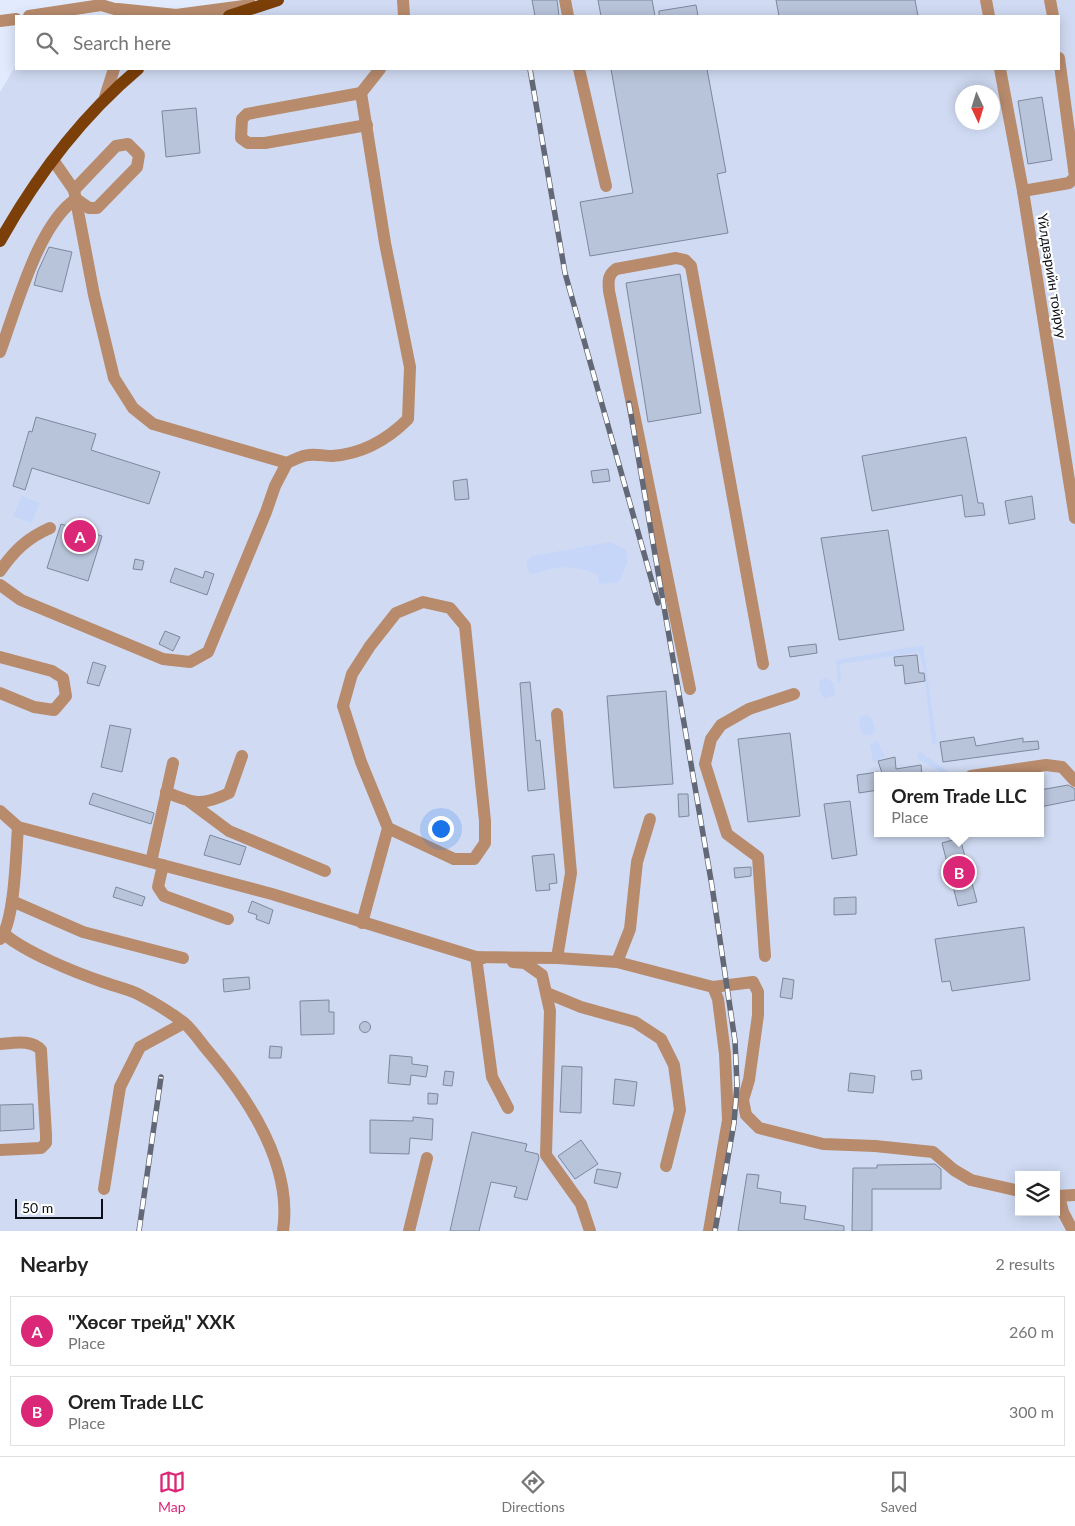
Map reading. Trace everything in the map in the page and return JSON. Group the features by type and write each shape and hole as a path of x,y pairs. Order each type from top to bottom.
{"main road":[{"path":"232,15 263,3 278,0"},
{"path":"0,241 26,196 52,160 106,97 137,70"}],"street":[{"path":"403,0 404,15"},
{"path":"565,0 568,15"},
{"path":"986,0 989,15"},
{"path":"1050,0 1053,15"},
{"path":"36,15 100,5 118,9 176,15 263,3"},
{"path":"118,9 130,15"},
{"path":"69,10 85,15"},
{"path":"0,22 15,19"},
{"path":"1023,191 1070,183 1075,177 1060,65"},
{"path":"106,97 114,70"},
{"path":"367,125 266,143 248,143 241,138 242,119 247,114 361,93 379,70"},
{"path":"579,70 606,186"},
{"name":"Үйлдвэрийн тойруу","path":"1000,70 1023,191 1075,518"},
{"path":"75,195 94,295 114,378 132,408 153,424 287,462 307,455 334,456 360,450 379,442 395,432 408,419 410,367 385,243 361,93"},
{"path":"0,352 43,237 64,207 75,195 116,146 128,144 139,155 137,167 98,208 89,208 75,195 52,160"},
{"path":"690,689 609,291 608,278 610,273 616,269 676,258 685,260 691,266 763,664"},
{"path":"0,584 21,600 163,660 190,662 208,652 275,486 287,462"},
{"path":"0,570 15,550 33,535 50,528"},
{"path":"362,923 388,828 361,762 343,706 352,674 370,646 396,613 423,602 450,608 465,626 485,821 485,843 474,859 454,859 388,828"},
{"path":"0,657 52,671 63,678 66,696 54,710 34,707 0,693"},
{"path":"765,956 758,857 727,834 705,764 712,739 721,725 749,709 794,694"},
{"path":"557,714 571,873 557,958"},
{"path":"190,802 212,802 229,793 242,756"},
{"path":"173,763 166,792 157,863 158,887 164,896 228,919"},
{"path":"999,772 1046,765 1062,768 1075,781"},
{"path":"166,792 190,802 229,831 325,871"},
{"path":"0,811 18,826 272,894 476,957 525,963 542,974 550,1011 546,1155 581,1204 590,1231"},
{"path":"617,962 630,929 637,862 650,819"},
{"path":"18,826 12,901 2,936 100,981 138,994 184,1023 230,1077 266,1139 282,1180 283,1231"},
{"path":"12,901 83,932 183,958"},
{"path":"476,957 557,958 617,962 713,987 752,982 758,992 758,1015 749,1080 743,1100 746,1115 759,1128 823,1144 875,1146 933,1152 954,1170 971,1180 1015,1191"},
{"path":"476,957 492,1077 508,1108"},
{"path":"709,1231 728,1120 725,1054 718,999 713,987"},
{"path":"547,993 582,1007 635,1022 661,1039 674,1065 680,1110 666,1166"},
{"path":"104,1189 120,1087 140,1048 184,1023"},
{"path":"0,1044 29,1043 37,1045 41,1050 46,1135 46,1143 40,1148 0,1150"},
{"path":"409,1231 428,1158"},
{"path":"1060,1196 1075,1195"},
{"path":"1060,1206 1073,1231"}],"shaded area":[{"path":"277,0 1075,0 1075,1231 0,1231 0,92 15,67 15,70 1060,70 1060,15 183,15"},
{"path":"22,496 40,503 31,523 13,516"},
{"path":"610,542 626,550 628,560 619,582 599,584 597,574 563,567 530,575 526,562 532,556"},
{"path":"923,645 937,743 932,745 924,669 919,652 840,664 841,682 838,683 836,660"},
{"path":"827,678 833,683 835,692 833,696 824,698 819,689 820,680"},
{"path":"867,715 873,720 875,729 873,734 864,735 859,727 860,717"},
{"path":"877,741 885,756 873,763 870,744"},
{"path":"919,751 949,772 940,772 917,758"}],"building":[{"path":"532,0 557,0 559,15 535,15"},
{"path":"598,0 652,0 655,15 601,15"},
{"path":"776,0 915,0 918,15 779,15"},
{"path":"696,5 698,15 659,15 659,11"},
{"path":"611,70 707,70 726,172 717,174 728,233 590,256 580,202 633,193"},
{"path":"1042,97 1052,160 1028,164 1018,101"},
{"path":"196,108 200,153 166,157 162,111"},
{"path":"49,247 72,252 62,292 34,285"},
{"path":"680,274 701,413 648,422 626,283"},
{"path":"36,417 96,434 91,450 160,472 149,504 32,468 25,490 13,486 29,431 32,432"},
{"path":"966,437 978,503 983,503 985,515 965,517 962,495 872,511 862,456"},
{"path":"608,469 610,481 593,483 591,471"},
{"path":"467,479 469,499 455,500 453,481"},
{"path":"1032,496 1035,519 1009,524 1005,501"},
{"path":"61,524 102,536 88,581 47,568"},
{"path":"888,530 904,630 839,640 821,538"},
{"path":"135,559 144,561 142,570 133,569"},
{"path":"175,568 203,578 205,571 214,574 207,595 170,582"},
{"path":"165,631 180,637 173,651 159,644"},
{"path":"816,644 817,653 790,657 788,647"},
{"path":"917,655 919,673 924,673 925,681 905,684 903,665 895,666 894,657"},
{"path":"93,662 106,666 99,686 87,683"},
{"path":"530,682 536,741 540,740 545,789 528,791 520,683"},
{"path":"666,691 673,784 614,788 607,696"},
{"path":"110,725 131,729 122,772 101,767"},
{"path":"790,733 800,816 748,822 738,739"},
{"path":"974,737 976,746 1023,738 1023,742 1038,741 1039,749 943,762 940,742"},
{"path":"895,757 896,769 921,765 922,772 882,772 878,761"},
{"path":"874,773 874,791 859,793 857,775"},
{"path":"1068,785 1075,789 1075,800 1044,806 1044,789"},
{"path":"93,793 154,813 151,824 89,804"},
{"path":"678,794 688,794 689,816 679,817"},
{"path":"850,801 857,855 832,859 824,804"},
{"path":"210,835 246,847 240,865 204,855"},
{"path":"960,838 977,902 958,906 942,843"},
{"path":"554,854 557,883 549,884 550,890 536,891 532,856"},
{"path":"751,867 751,876 735,878 734,868"},
{"path":"116,887 145,897 142,906 113,897"},
{"path":"856,897 856,914 834,915 834,898"},
{"path":"252,901 273,910 269,924 256,919 257,915 248,912"},
{"path":"1024,927 1030,980 952,991 950,981 942,982 935,939"},
{"path":"249,977 250,989 224,992 223,979"},
{"path":"783,978 794,980 792,999 780,997"},
{"path":"329,1000 329,1012 334,1012 334,1034 301,1035 300,1001"},
{"path":"363,1022 367,1022 370,1027 369,1031 363,1032 360,1029 360,1025"},
{"path":"270,1046 282,1047 281,1058 269,1058"},
{"path":"390,1055 412,1057 412,1064 428,1066 426,1077 411,1075 410,1085 388,1083"},
{"path":"562,1066 582,1067 581,1113 560,1112"},
{"path":"921,1070 922,1079 912,1080 911,1071"},
{"path":"445,1071 454,1072 452,1086 443,1085"},
{"path":"850,1073 875,1076 873,1093 848,1091"},
{"path":"615,1079 637,1082 634,1106 613,1104"},
{"path":"428,1093 438,1094 437,1104 428,1104"},
{"path":"33,1104 34,1129 0,1131 0,1105"},
{"path":"413,1117 433,1119 432,1140 410,1138 409,1154 370,1153 370,1120 413,1121"},
{"path":"472,1132 527,1144 525,1151 538,1154 539,1158 527,1200 514,1197 517,1187 491,1182 479,1231 450,1231"},
{"path":"581,1140 598,1164 575,1179 558,1156"},
{"path":"935,1164 941,1169 941,1189 872,1189 872,1231 852,1231 853,1168 877,1168 877,1165"},
{"path":"597,1169 621,1173 617,1188 594,1183"},
{"path":"747,1174 759,1175 757,1188 781,1192 780,1203 806,1206 804,1219 844,1226 844,1231 738,1231"}],"railway":[{"path":"530,70 565,273 658,603"},
{"path":"629,403 712,886 735,1041 737,1085 734,1123 715,1231"},
{"path":"139,1231 161,1077"}],"place":[{"name":"\"Хөсөг трейд\" ХХК","path":"80,536"},
{"name":"Orem Trade LLC","path":"959,872"}]}
